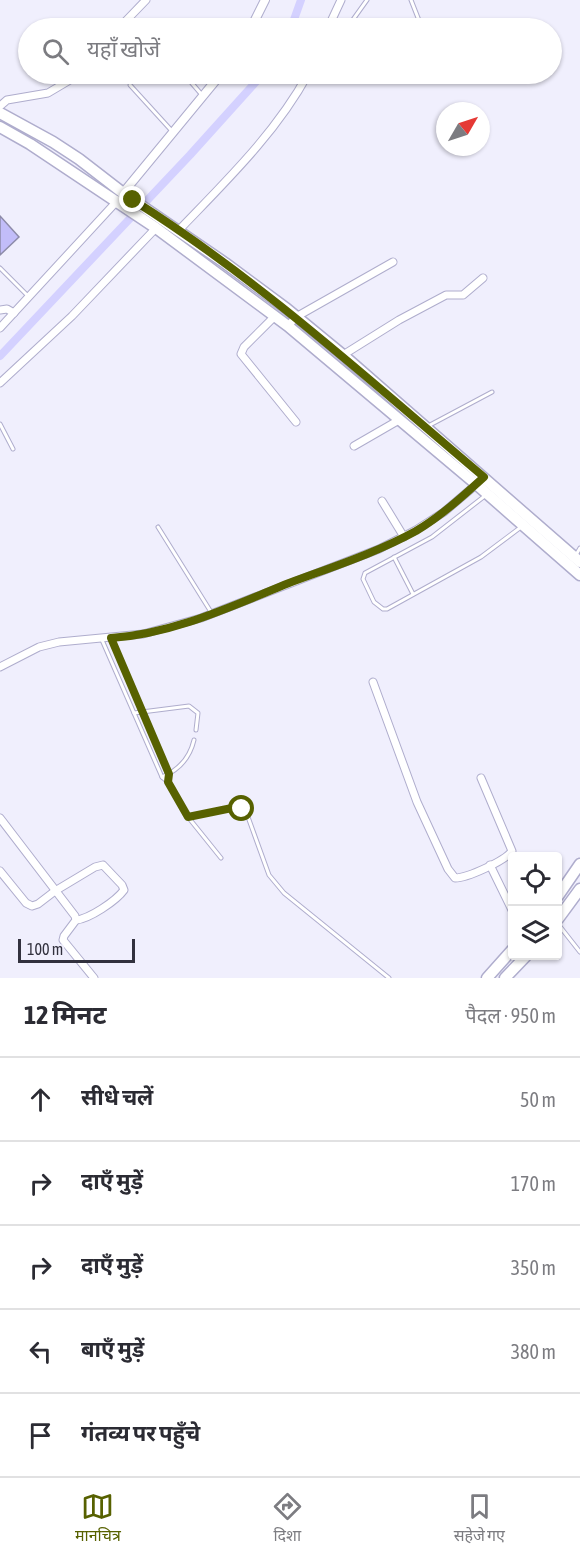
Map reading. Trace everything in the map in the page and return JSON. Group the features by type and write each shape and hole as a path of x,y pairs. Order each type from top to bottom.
{"main road":[{"path":"0,113 53,142 125,200 155,228 288,326 399,420 480,481 576,559 580,575"},
{"path":"0,127 125,200 161,218 296,317 343,355 425,428 480,481 488,494 524,526 576,559"},
{"path":"562,890 580,864"},
{"path":"562,914 580,889"},
{"path":"487,978 508,955"},
{"path":"509,976 523,960"}],"street":[{"path":"129,18 146,0"},
{"path":"256,18 265,0"},
{"path":"333,18 341,0"},
{"path":"0,106 6,100 48,93 63,84"},
{"path":"0,328 125,200 213,84"},
{"path":"179,230 269,130 302,84"},
{"path":"0,383 72,316 155,228"},
{"path":"288,326 296,317 393,262"},
{"path":"343,355 399,320 446,295 464,295 483,278"},
{"path":"0,310 7,309 14,313"},
{"path":"275,316 244,347 241,354 296,422"},
{"path":"354,446 399,420"},
{"path":"0,667 39,647 59,642 143,634 212,613 379,549 404,537 444,512 480,481"},
{"path":"382,501 404,537"},
{"path":"373,682 417,802 455,878 462,878 490,865 506,857 512,851 481,778"},
{"path":"0,818 76,920"},
{"path":"0,871 29,905 38,904 55,891 100,865 122,885 124,890 120,895 86,918 76,920 64,936 63,940 94,978"},
{"path":"490,865 511,906"}],"lane":[{"path":"354,18 367,0"},
{"path":"411,0 418,18"},
{"path":"192,84 203,97"},
{"path":"130,85 174,133"},
{"path":"0,267 29,297"},
{"path":"425,428 492,392"},
{"path":"0,424 13,449"},
{"path":"488,494 447,527 363,575 374,602 383,609 413,594 487,554 524,526"},
{"path":"158,527 212,613"},
{"path":"394,557 413,594"},
{"path":"101,638 162,777 168,782 188,817 221,858"},
{"path":"111,638 169,774 168,782"},
{"path":"134,713 189,706 198,712 196,730"},
{"path":"162,777 169,774 189,755 194,740"},
{"path":"188,817 232,808 242,809 248,816 269,875 284,893 389,978"},
{"path":"562,929 580,952"}],"building":[{"path":"0,216 19,237 0,255"}],"waterway":[{"path":"295,18 301,0"},
{"path":"0,356 254,84"}],"route":[{"path":"133,200 287,309 484,477 444,512 379,549 201,618 143,634 111,638 169,774 168,782 188,817 232,808 242,809"}]}
